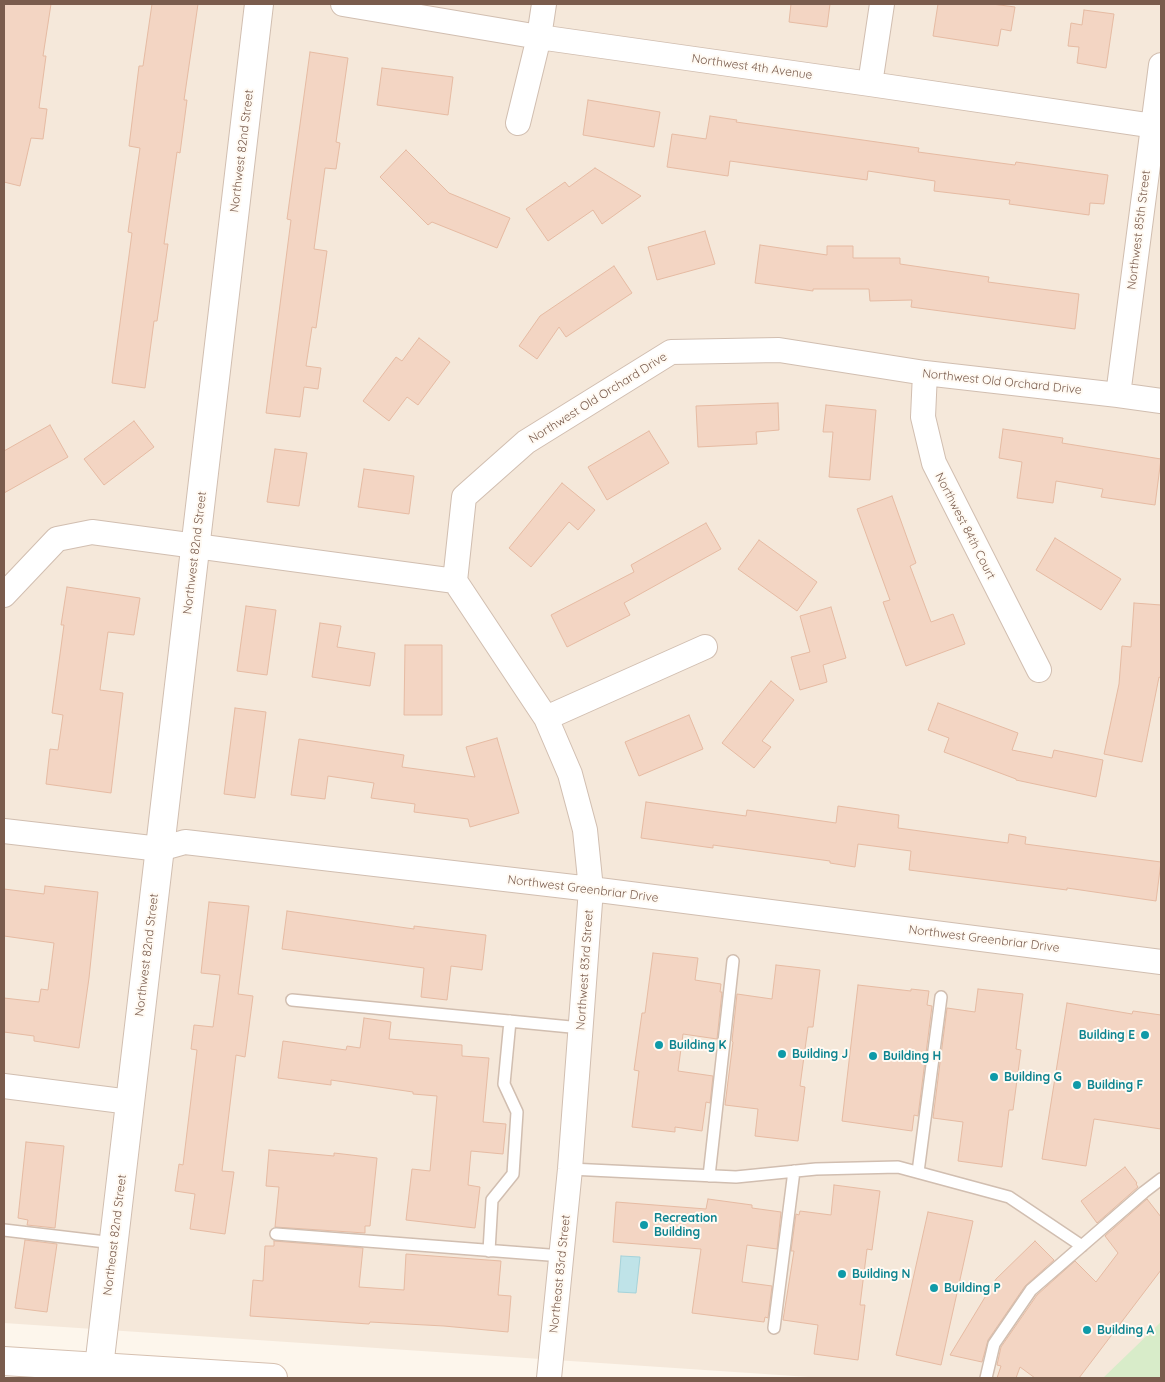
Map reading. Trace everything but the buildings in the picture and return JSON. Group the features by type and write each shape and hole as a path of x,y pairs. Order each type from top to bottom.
{"street":[{"name":"Northwest 82nd Street","path":"130,1102 259,4"},
{"name":"Northwest 4th Avenue","path":"343,4 538,37 1157,126"},
{"path":"518,123 544,4"},
{"path":"870,84 882,4"},
{"name":"Northwest 85th Street","path":"1118,395 1157,126 1161,65"},
{"name":"Northwest Old Orchard Drive","path":"455,581 464,497 526,442 671,352 778,350 925,373 1118,395 1161,402"},
{"name":"Northwest 84th Court","path":"925,373 923,417 934,463 1039,670"},
{"path":"4,595 57,539 92,532 455,581"},
{"name":"Northwest 83rd Street","path":"455,581 546,718 570,774 586,830 591,889 570,1169"},
{"path":"546,718 705,647"},
{"name":"Northwest Greenbriar Drive","path":"4,831 160,849 186,842 591,889 1161,962"},
{"path":"4,1086 130,1102"},
{"name":"Northeast 82nd Street","path":"98,1373 130,1102"},
{"name":"Northeast 83rd Street","path":"549,1378 570,1169"},
{"path":"4,1361 98,1373 273,1378"}],"lane":[{"path":"708,1176 733,961"},
{"path":"918,1172 941,997"},
{"path":"292,1000 581,1028"},
{"path":"489,1251 492,1200 513,1174 517,1112 504,1084 510,1021"},
{"path":"570,1169 736,1177 794,1171 898,1167 1009,1197 1082,1246"},
{"path":"774,1328 794,1171"},
{"path":"986,1378 994,1344 1031,1290 1161,1179"},
{"path":"4,1230 114,1243"},
{"path":"276,1234 562,1256"}],"shaded area":[{"path":"4,4 1161,4 1161,1378 824,1378 4,1323"}],"green space":[{"path":"1161,1322 1161,1378 1103,1378"}],"water":[{"path":"621,1256 640,1257 636,1293 618,1292"}],"place":[{"name":"Building E","path":"1145,1035"},
{"name":"Building K","path":"659,1045"},
{"name":"Building J","path":"782,1054"},
{"name":"Building H","path":"873,1056"},
{"name":"Building G","path":"994,1077"},
{"name":"Building F","path":"1077,1085"},
{"name":"Recreation Building","path":"644,1225"},
{"name":"Building N","path":"842,1274"},
{"name":"Building P","path":"934,1288"},
{"name":"Building A","path":"1087,1330"}]}
